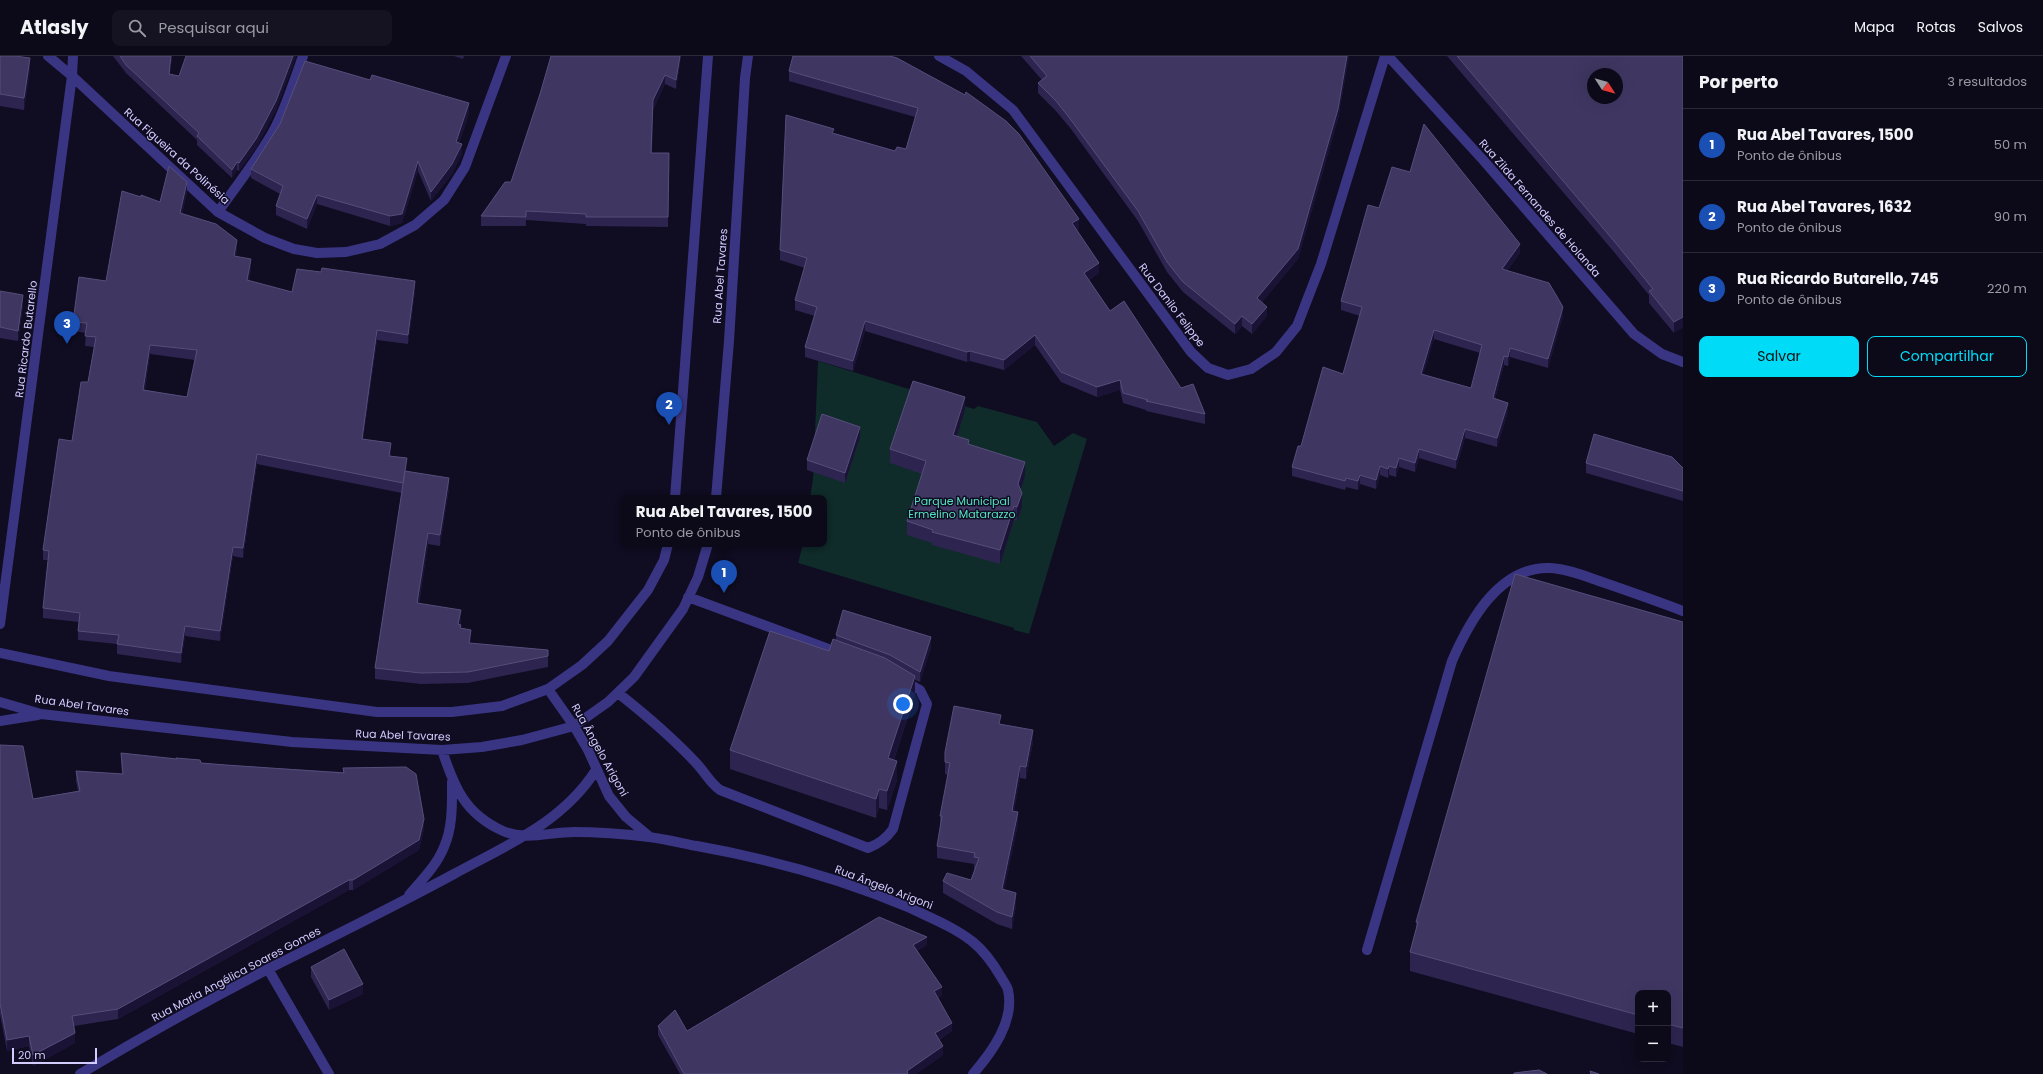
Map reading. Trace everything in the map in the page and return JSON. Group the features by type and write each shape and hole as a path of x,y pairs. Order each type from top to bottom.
{"street":[{"name":"Rua Figueira da Polinésia","path":"48,56 72,76 218,212 265,238 294,249 317,253 346,252 380,244 415,225 444,200 464,167 506,56"},
{"name":"Rua Ricardo Butarello","path":"0,624 72,76 73,56"},
{"path":"218,212 274,130 303,56"},
{"path":"675,495 708,56"},
{"name":"Rua Abel Tavares","path":"716,495 728,349 745,78 748,56"},
{"name":"Rua Danilo Felippe","path":"939,56 966,71 1013,110 1191,352 1208,368 1228,375 1251,369 1276,352 1297,326 1321,264 1385,56"},
{"name":"Rua Zilda Fernandes de Holanda","path":"1388,56 1484,161 1634,334 1662,354 1683,362"},
{"name":"Rua Abel Tavares","path":"0,653 109,676 377,712 452,712 502,706 548,689 582,665 608,641 628,619 648,590 664,560 667,547"},
{"name":"Rua Abel Tavares","path":"0,702 42,714 292,742 442,750 482,747 522,740 574,726 608,702 634,677 664,637 688,597 698,577 707,547"},
{"path":"1367,950 1452,661 1463,636 1474,617 1489,597 1506,583 1526,572 1549,568 1571,571 1683,610"},
{"path":"688,597 852,657"},
{"path":"618,693 652,720 698,766 711,784 720,790 868,848 879,844 888,837 893,829 928,704 920,690 893,674"},
{"name":"Rua Ângelo Arigoni","path":"548,689 574,726 588,750 609,796 626,817 650,837"},
{"path":"0,721 42,714"},
{"name":"Rua Ângelo Arigoni","path":"442,750 452,782 464,800 474,812 504,831 522,837 574,832 650,837 731,852 803,870 885,898 941,922 973,942 996,968 1008,989 1008,1012 1001,1034 986,1058 973,1074"},
{"name":"Rua Maria Angélica Soares Gomes","path":"80,1074 120,1050 268,969 405,900 522,837 563,810 588,783 596,770"},
{"name":"Rua Maria Angélica Soares Gomes","path":"405,900 434,866 444,847 450,826 452,782"},
{"path":"268,969 330,1074"}],"green space":[{"name":"Parque Municipal Ermelino Matarazzo","path":"818,361 974,409 978,406 1037,422 1054,446 1073,433 1087,439 1029,634 1014,630 1014,628 798,563 802,547 827,547 827,495 810,495 813,479"}],"building":[{"path":"0,56 30,58 24,98 0,94"},
{"path":"120,56 171,56 169,74 179,76 186,56 293,56 276,101 256,139 239,163 237,162 232,170 197,136 199,133 126,65"},
{"path":"551,56 680,56 676,80 665,75 653,100 651,153 669,153 668,217 586,217 586,214 526,211 526,217 481,216 505,182 511,182"},
{"path":"793,56 890,56 897,58 965,95 966,92 1006,121 1019,134 1079,219 1072,223 1099,263 1084,273 1110,311 1124,301 1181,388 1193,384 1205,414 1146,401 1148,400 1123,393 1120,380 1097,387 1061,372 1035,335 1004,360 970,351 967,352 865,321 853,361 805,347 817,307 795,300 807,258 780,250 786,115 834,129 832,133 895,151 897,147 906,149 918,108 789,71"},
{"path":"1030,56 1347,56 1338,109 1298,249 1257,298 1267,307 1252,324 1242,316 1235,324 1183,282 1167,262 1138,211 1071,120 1056,101 1038,83 1047,76"},
{"path":"1457,56 1683,56 1683,317 1674,322 1649,291 1653,289"},
{"path":"305,61 370,80 372,75 469,103 456,142 462,144 452,164 431,192 418,161 402,214 390,216 317,195 307,219 276,206 283,186 251,169 280,124"},
{"path":"1424,124 1520,244 1502,269 1549,283 1563,307 1548,359 1510,348 1508,357 1504,356 1493,398 1508,403 1497,438 1465,429 1456,460 1419,449 1415,463 1399,458 1396,468 1389,466 1388,469 1380,466 1376,480 1360,475 1358,481 1346,478 1345,481 1292,467 1298,446 1301,446 1323,367 1343,374 1362,307 1341,301 1368,205 1379,208 1392,167 1410,172","holes":["1434,330 1482,345 1471,388 1421,374"]},
{"path":"169,166 187,182 180,213 216,224 237,240 234,256 251,259 247,280 292,292 297,269 321,272 322,268 415,281 408,335 377,330 362,439 391,443 389,456 407,458 403,483 257,454 243,548 233,547 220,631 185,626 181,653 117,644 119,635 78,631 80,613 43,608 49,551 43,550 59,439 72,441 81,382 88,382 96,337 85,336 87,323 73,322 79,277 106,281 122,191 141,197 141,195 160,202","holes":["150,345 197,350 187,397 143,390"]},
{"path":"0,291 23,295 18,331 0,327"},
{"path":"913,381 965,397 953,435 969,440 968,444 1025,462 1018,484 1022,493 1017,507 1014,506 1000,550 932,532 933,530 907,521 926,461 890,449"},
{"path":"822,414 860,427 845,473 807,460"},
{"path":"1594,434 1672,457 1683,468 1683,491 1586,463"},
{"path":"405,471 449,478 440,535 428,533 417,603 461,610 458,624 461,625 460,628 471,630 469,643 548,650 548,656 468,672 421,673 375,668"},
{"path":"1515,574 1683,622 1683,1028 1671,1025 1671,990 1635,990 1635,1014 1410,952 1418,922 1416,922"},
{"path":"843,610 931,637 920,672 890,655 836,635"},
{"path":"770,631 829,651 833,639 885,658 915,676 888,758 897,761 887,791 879,789 876,799 730,750"},
{"path":"954,706 1001,715 999,724 1033,730 1026,767 1020,766 1012,811 1018,812 1002,889 1016,893 1012,917 997,912 943,881 947,873 971,880 979,858 974,857 975,853 937,846 942,816 940,816 950,763 945,762 945,752"},
{"path":"0,745 23,746 33,799 80,791 76,771 123,774 121,753 200,760 201,763 344,773 343,768 406,767 416,774 424,819 419,840 353,880 349,880 118,1009 72,1016 75,1033 33,1055 29,1036 7,1040 0,1003"},
{"path":"879,917 927,937 913,945 942,987 934,991 952,1023 935,1033 943,1046 907,1071 907,1074 684,1074 658,1026 675,1010 687,1031"},
{"path":"344,949 363,984 329,1000 311,967"},
{"path":"1539,1070 1547,1074 1514,1074 1514,1073"},
{"path":"1590,1071 1599,1074 1591,1074"}],"place":[{"name":"Rua Ricardo Butarello, 745","path":"67,344"},
{"name":"Rua Abel Tavares, 1632","path":"669,425"},
{"name":"Rua Abel Tavares, 1500","path":"724,593"}]}
